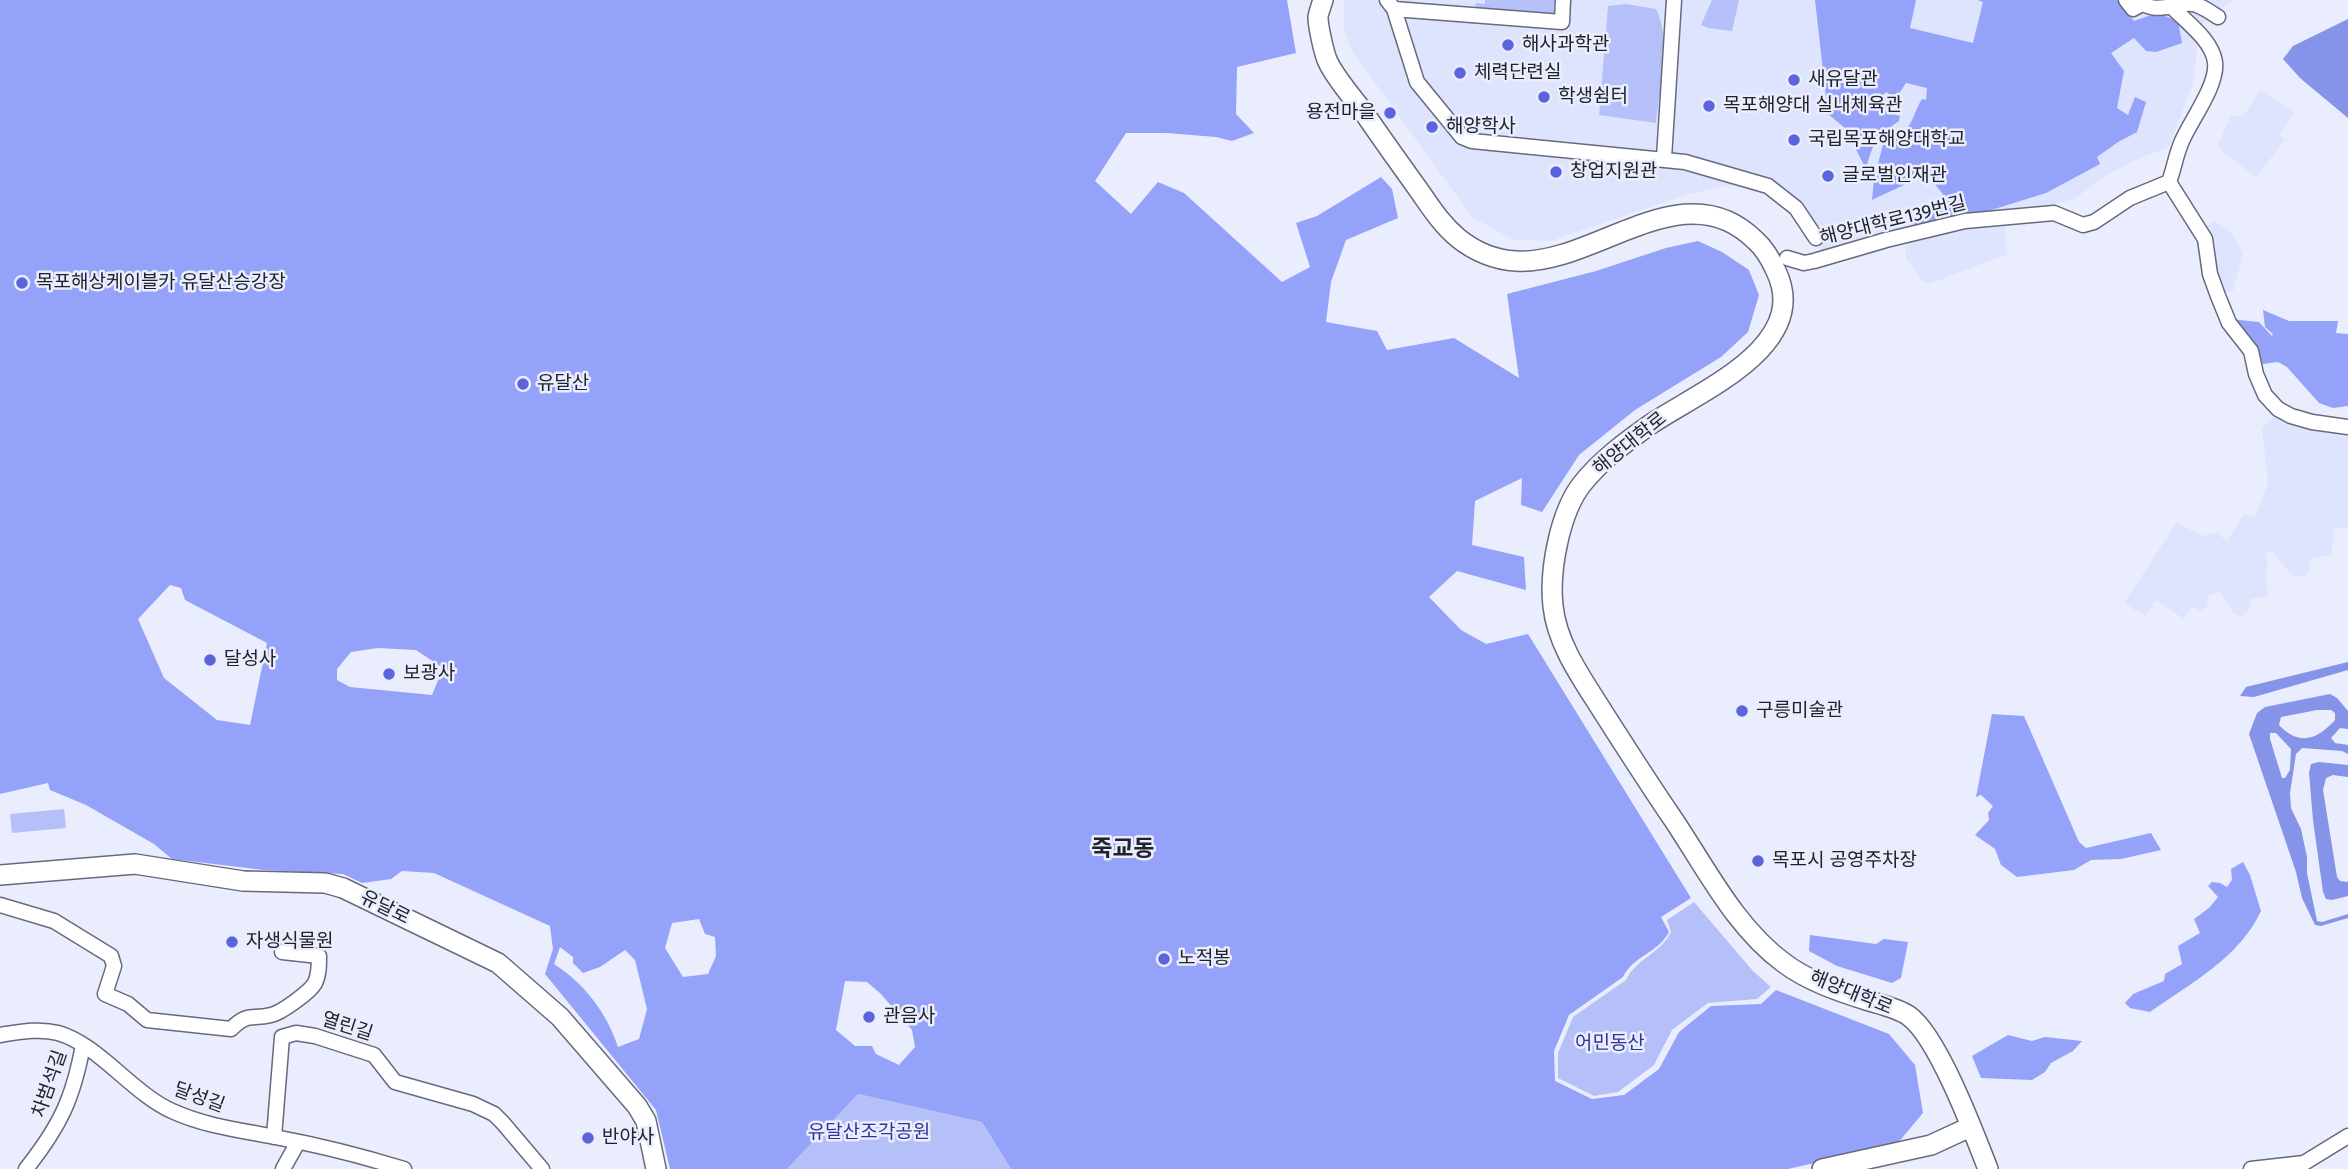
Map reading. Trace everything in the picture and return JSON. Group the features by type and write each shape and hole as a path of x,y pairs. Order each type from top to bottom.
{"street":[{"name":"해양대학로","path":"1323,0 1318,16 1328,62 1442,223 1467,245 1507,261 1537,261 1567,253 1659,218 1689,213 1720,219 1740,227 1763,248 1774,267 1783,290 1783,311 1777,328 1766,344 1744,365 1655,422 1614,452 1581,485 1564,516 1553,576 1553,605 1558,628 1581,676 1622,742 1740,919 1761,943 1785,964 1828,988 1909,1016 1935,1046 1988,1169"},
{"path":"1563,0 1562,22 1390,5 1415,77 1462,137 1472,141 1685,162 1768,186 1796,208 1815,238"},
{"path":"1664,158 1674,0"},
{"path":"2126,0 2133,9 2140,2 2149,7 2172,8 2192,4 2218,17"},
{"path":"2172,8 2210,48 2215,62 2214,75 2181,142 2169,182 2205,239 2210,274 2218,296 2229,323 2251,351 2256,374 2265,395 2278,409 2291,416 2312,422 2348,426"},
{"name":"해양대학로139번길","path":"1787,258 1804,263 1814,261 1965,221 2053,213 2083,225 2094,222 2130,198 2169,182"},
{"name":"유달로","path":"0,875 135,864 243,881 325,883 343,888 498,963 560,1017 637,1106 646,1121 656,1169"},
{"path":"0,905 54,921 111,957 114,966 105,994 128,1004 147,1020 231,1028 241,1018 276,1013 312,988 320,956 282,953"},
{"name":"달성길","path":"0,1035 23,1031 58,1033 83,1045 150,1099 168,1109 216,1126 298,1142 404,1169"},
{"name":"열린길","path":"274,1137 282,1037 296,1033 315,1036 374,1055 395,1082 473,1104 494,1114 542,1169"},
{"name":"차범석길","path":"26,1169 52,1136 65,1111 83,1045"},
{"path":"1822,1169 1931,1145 1970,1127"},
{"path":"2251,1169 2304,1163 2348,1136"},
{"path":"284,1169 298,1142"}],"shaded area":[{"path":"0,0 1287,0 1296,53 1237,67 1236,114 1254,133 1232,141 1167,133 1126,133 1095,181 1131,214 1158,182 1184,193 1282,282 1310,267 1296,223 1317,216 1381,177 1392,189 1398,218 1346,240 1331,282 1326,322 1377,331 1387,350 1454,338 1519,378 1507,294 1698,241 1722,252 1749,270 1759,295 1748,332 1721,357 1635,410 1579,455 1542,512 1521,505 1522,478 1475,501 1472,545 1524,557 1526,590 1457,571 1429,597 1461,630 1486,644 1528,634 1691,898 1661,917 1669,932 1659,945 1633,964 1623,977 1569,1015 1554,1051 1555,1081 1592,1099 1624,1095 1659,1069 1679,1032 1711,1006 1761,1004 1776,990 1889,1034 1915,1065 1923,1113 1897,1144 1788,1169 1011,1169 982,1122 858,1094 787,1169 670,1169 656,1110 545,974 553,949 550,926 434,873 402,871 391,879 362,883 343,874 264,870 172,859 154,844 86,805 50,790 48,783 0,794","holes":["170,585 181,588 185,600 267,643 250,725 217,720 164,678 138,619","378,648 416,650 443,668 432,695 350,687 337,680 337,669 351,652","699,919 705,934 715,937 716,956 708,974 683,977 665,948 672,923","560,947 573,957 573,963 583,973 600,967 625,950 635,960 647,1009 639,1039 618,1047 601,1011 585,990 554,964","845,981 867,982 881,994 912,1030 915,1047 899,1065 876,1054 872,1046 855,1046 836,1030"]},
{"name":"국립목포해양대학교","path":"1344,0 2233,0 2200,26 2193,83 2169,147 2135,160 2104,177 2074,199 2050,206 2004,213 2007,254 1929,284 1923,282 1906,259 1905,242 1824,256 1786,201 1747,185 1723,186 1685,195 1551,241 1513,240 1472,217 1351,50 1344,30"},
{"path":"1815,0 1916,0 1910,28 1973,43 1983,2 1977,0 2118,0 2134,21 2157,13 2178,21 2182,43 2156,52 2146,51 2134,38 2111,53 2124,71 2117,108 2128,115 2135,97 2146,102 2137,132 2097,157 2100,164 2046,193 1985,212 1915,227 1911,220 1945,197 1927,174 1872,200 1874,179 1884,141 1908,127 1922,99 1926,100 1927,88 1906,83 1896,98 1886,92 1878,100 1886,112 1900,116 1899,121 1876,141 1866,169 1845,128 1828,114"},
{"path":"2348,19 2348,118 2300,78 2283,59 2293,46"},
{"path":"2260,90 2295,113 2279,135 2285,140 2256,177 2217,147 2231,116 2243,117"},
{"path":"2214,221 2230,231 2243,253 2233,291 2222,293 2202,230"},
{"path":"2263,310 2289,321 2338,321 2336,333 2348,334 2348,406 2333,408 2319,403 2287,367 2278,362 2262,364 2230,319 2259,322 2272,336 2265,327"},
{"path":"2278,414 2297,427 2348,430 2348,530 2335,527 2331,555 2309,559 2311,570 2303,577 2292,575 2272,551 2266,552 2268,597 2251,599 2247,613 2242,616 2234,614 2220,592 2207,596 2208,606 2200,611 2192,606 2184,619 2156,600 2145,616 2124,603 2177,522 2202,536 2217,533 2227,541 2244,514 2256,516 2268,483 2262,428"},
{"path":"2348,662 2348,670 2254,697 2240,696 2246,687"},
{"path":"2330,694 2348,711 2348,729 2340,728 2331,738 2335,743 2348,745 2348,754 2342,751 2302,748 2296,754 2290,793 2291,808 2301,829 2307,857 2307,873 2317,921 2348,914 2348,918 2321,926 2315,925 2302,898 2296,872 2249,734 2257,713 2265,707","holes":["2331,710 2335,713 2335,720 2315,736 2294,736 2279,725 2281,717","2270,733 2276,733 2291,749 2290,770 2285,778 2282,778"]},
{"path":"1992,714 2024,716 2079,842 2086,848 2151,833 2161,850 2121,859 2091,860 2074,870 2017,877 2001,865 1995,849 1975,835 1989,820 1988,813 1993,806 1981,795 1976,797"},
{"path":"2319,762 2348,765 2348,777 2333,775 2326,778 2323,790 2337,877 2340,881 2348,882 2348,896 2332,900 2326,899 2323,892 2313,820 2309,773 2311,764"},
{"path":"2243,862 2261,911 2252,928 2213,968 2150,1012 2130,1008 2125,1003 2133,994 2164,981 2165,974 2182,964 2178,946 2200,933 2194,919 2218,897 2208,886 2212,882 2227,887 2232,880 2231,869"},
{"path":"1810,935 1876,944 1884,939 1908,942 1901,978 1892,983 1837,966 1809,951"},
{"path":"2008,1035 2032,1041 2045,1037 2082,1041 2073,1051 2051,1063 2045,1072 2032,1080 1981,1078 1972,1056"}],"green space":[{"path":"1485,0 1555,0 1554,15 1475,11 1476,3 1485,4"},
{"path":"1712,0 1739,0 1732,31 1701,25"},
{"path":"1626,4 1656,9 1661,21 1664,50 1656,123 1599,115 1608,6"},
{"path":"64,809 66,828 12,833 10,814"},
{"name":"어민동산","path":"1694,902 1753,971 1771,987 1757,999 1708,1003 1672,1030 1654,1065 1618,1092 1594,1096 1558,1078 1558,1053 1573,1017 1626,980 1636,967 1667,939 1671,932 1667,920"},
{"name":"유달산조각공원","path":"858,1094 982,1122 1011,1169 787,1169"}],"place":[{"name":"해사과학관","path":"1508,45"},
{"name":"체력단련실","path":"1460,73"},
{"name":"새유달관","path":"1794,80"},
{"name":"학생쉼터","path":"1544,97"},
{"name":"목포해양대 실내체육관","path":"1709,106"},
{"name":"용전마을","path":"1390,113"},
{"name":"해양학사","path":"1432,127"},
{"name":"국립목포해양대학교","path":"1794,140"},
{"name":"창업지원관","path":"1556,172"},
{"name":"글로벌인재관","path":"1828,176"},
{"name":"목포해상케이블카 유달산승강장","path":"22,283"},
{"name":"유달산","path":"523,384"},
{"name":"달성사","path":"210,660"},
{"name":"보광사","path":"389,674"},
{"name":"구릉미술관","path":"1742,711"},
{"name":"목포시 공영주차장","path":"1758,861"},
{"name":"자생식물원","path":"232,942"},
{"name":"노적봉","path":"1164,959"},
{"name":"관음사","path":"869,1017"},
{"name":"반야사","path":"588,1138"}],"district":[{"name":"죽교동","path":"1123,850"}]}
